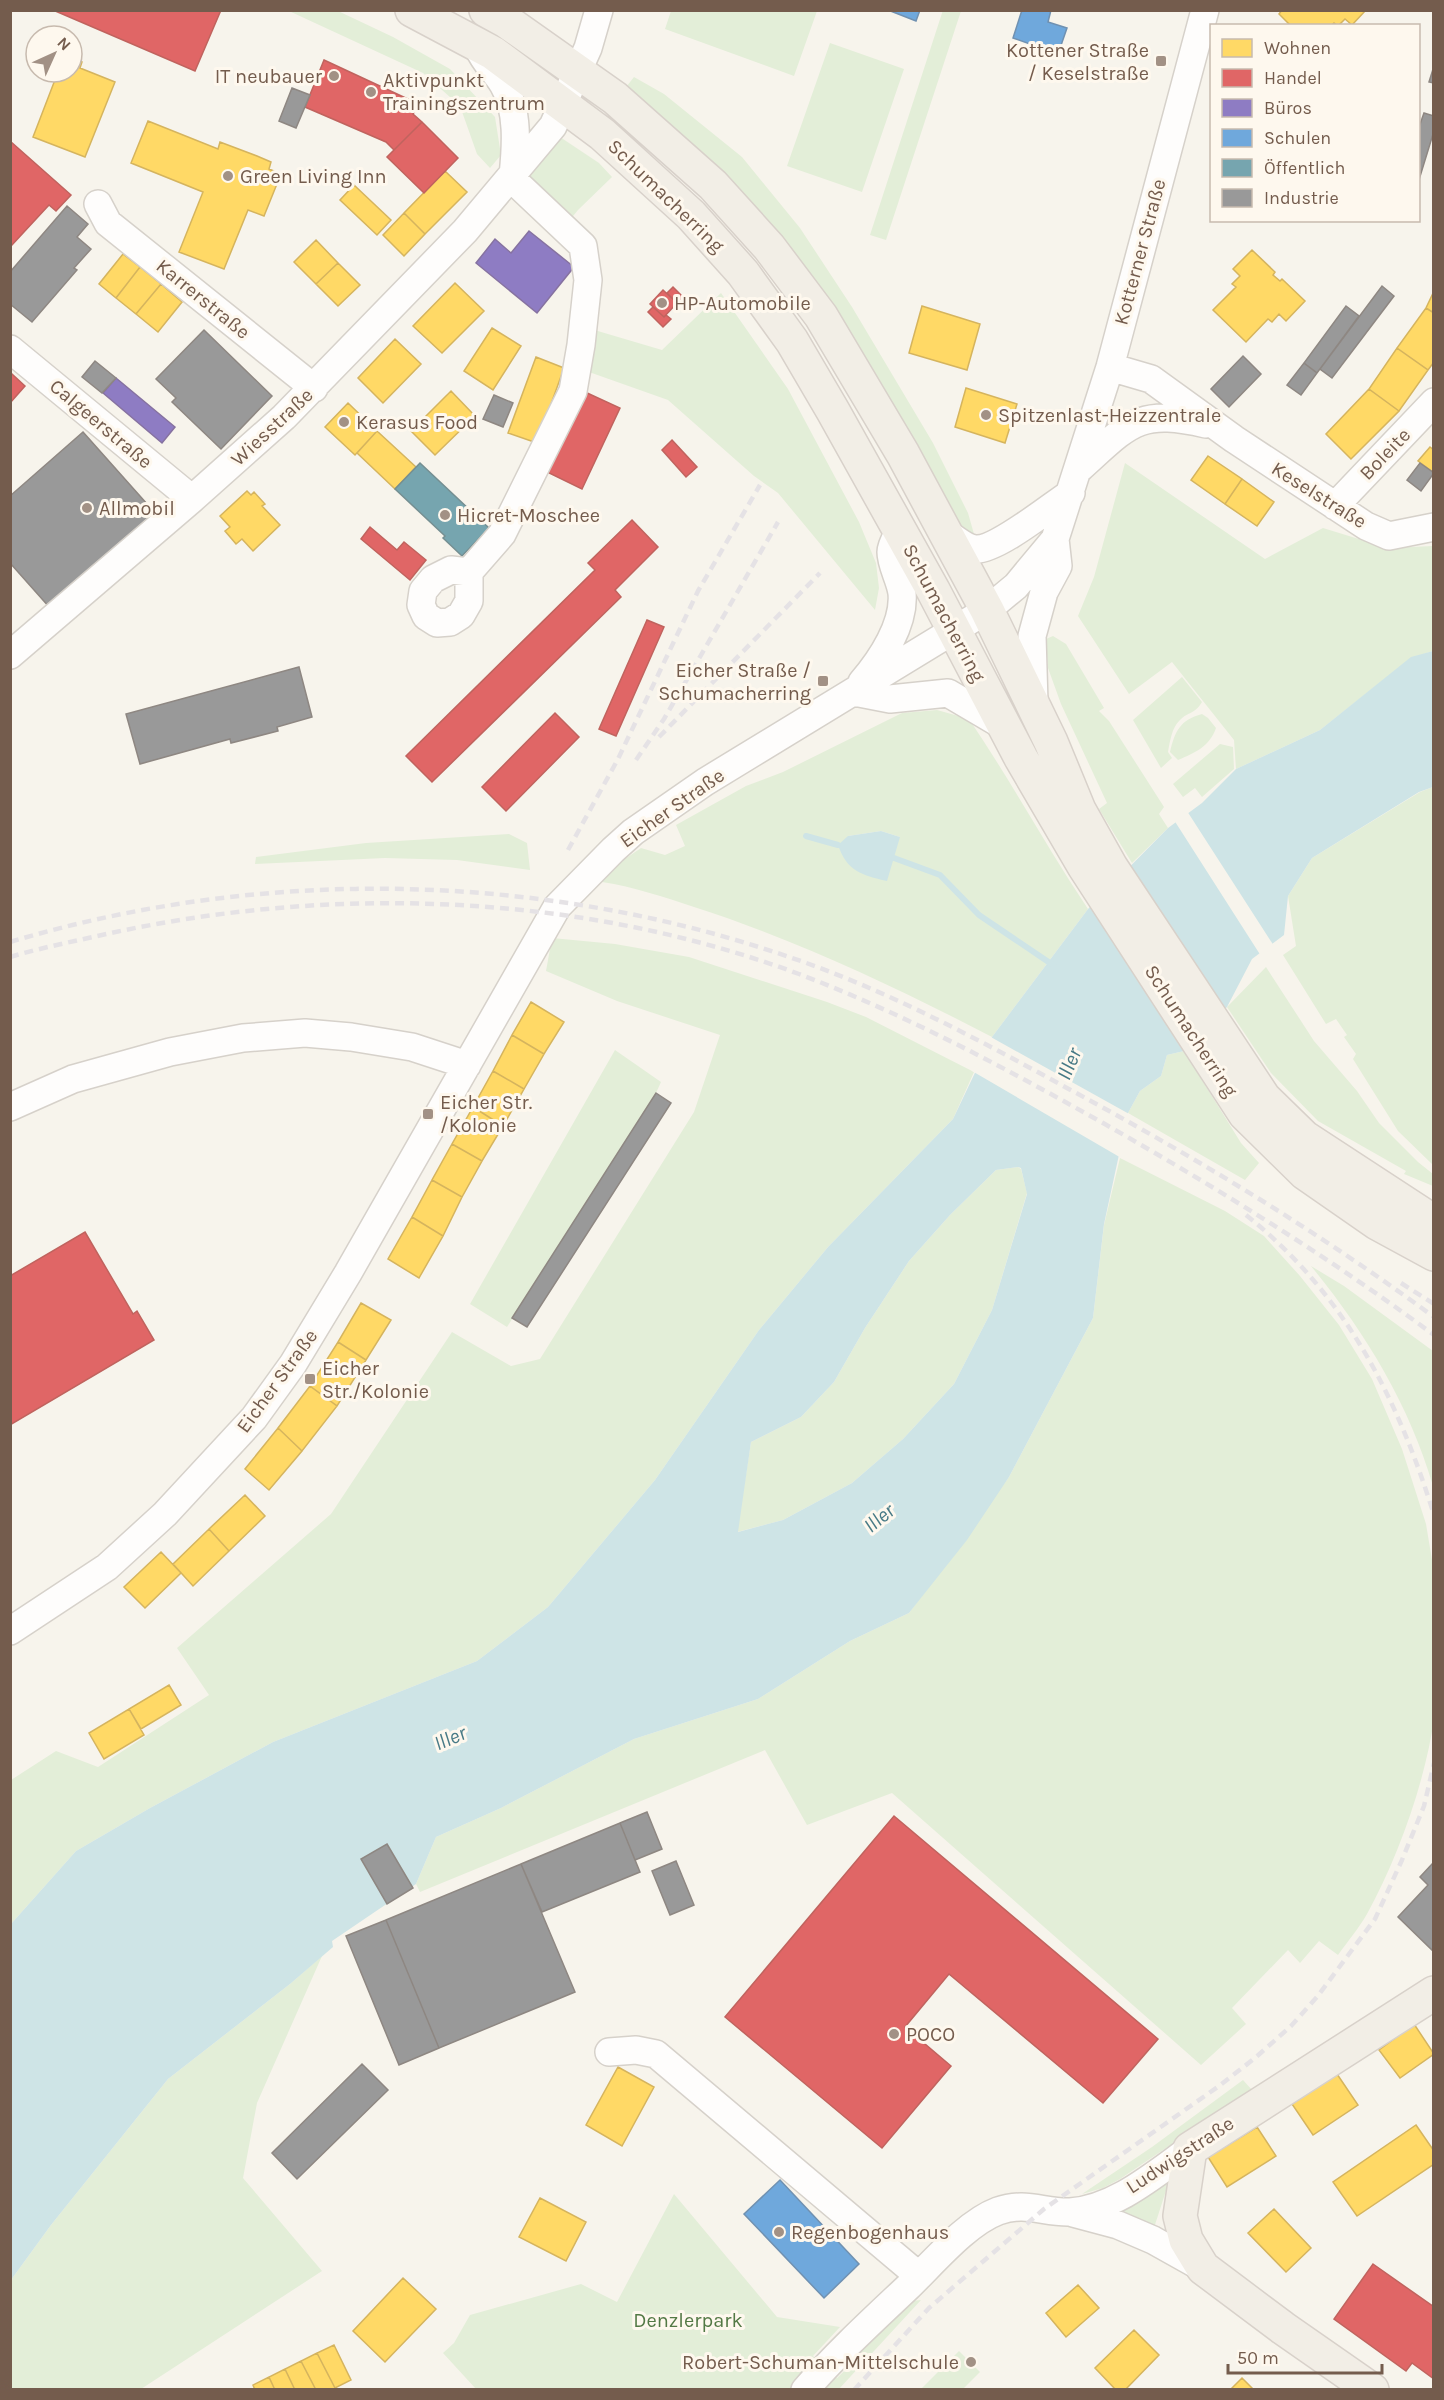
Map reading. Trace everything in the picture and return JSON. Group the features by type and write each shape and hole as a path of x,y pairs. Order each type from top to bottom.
{"main road":[{"name":"Schumacherring","path":"412,10 494,53 602,134 647,172 691,215 743,273 792,341 900,530 1021,758 1084,866 1245,1114 1305,1173 1409,1209"},
{"name":"Schumacherring","path":"486,10 506,21 615,98 713,185 769,247 820,316 903,454 987,610 1051,742 1079,810 1112,867 1264,1098 1304,1137 1409,1209 1434,1254"},
{"name":"Ludwigstraße","path":"1190,2150 1434,1993"},
{"path":"1190,2150 1180,2216 1186,2240 1203,2268 1283,2328 1372,2390"}],"street":[{"name":"Wiesstraße","path":"10,655 192,499 314,388 458,239 553,126 579,71 599,10"},
{"name":"Kotterner Straße","path":"954,630 987,610 1017,586 1055,539 1110,367 1204,10"},
{"path":"470,572 502,534 573,391 588,280 584,246 512,177 515,153 513,109 504,85 481,55 477,45"},
{"name":"Karrerstraße","path":"98,204 108,223 314,388"},
{"name":"Calgeerstraße","path":"10,349 192,499"},
{"name":"Keselstraße","path":"1110,367 1151,379 1214,425 1366,526 1389,536 1434,527"},
{"name":"Boleite","path":"1335,506 1434,402"},
{"name":"Keselstraße","path":"1075,481 1127,426 1153,417 1177,417 1214,425"},
{"path":"946,533 971,548 978,549 1005,539 1075,481"},
{"path":"900,530 891,550 902,594 899,616 889,642 875,667 854,692 890,699 948,693 1004,726"},
{"name":"Kotterner Straße","path":"1034,707 1032,636 1044,592 1058,566 1055,539"},
{"name":"Eicher Straße","path":"10,1631 107,1567 165,1514 254,1418 292,1365 348,1273 557,907 633,832 705,783 954,630"},
{"path":"10,1107 73,1079 170,1052 243,1038 305,1033 351,1037 412,1047 467,1065"},
{"path":"609,2052 636,2050 656,2054 920,2276"},
{"name":"Ludwigstraße","path":"805,2390 839,2352 968,2230 995,2212 1022,2206 1070,2212 1101,2206 1147,2180 1190,2150"},
{"path":"1070,2212 1118,2225 1153,2240 1203,2268"}],"green space":[{"path":"671,10 817,11 794,76 665,29"},
{"path":"943,10 961,11 886,240 870,235"},
{"path":"289,11 338,11 393,37 450,69 495,117 501,155 490,168 477,154 460,106 423,73"},
{"path":"830,43 904,69 862,192 787,166"},
{"path":"634,77 664,94 742,157 800,228 852,307 933,443 968,513 974,534 965,536 910,447 623,91"},
{"path":"560,137 599,163 612,177 569,221 524,183"},
{"path":"721,293 788,389 859,522 876,563 879,588 875,610 778,493 754,476 668,400 589,372 591,329 662,350"},
{"path":"1125,463 1265,559 1323,528 1388,548 1433,546 1433,651 1411,658 1320,730 1236,769 1234,740 1172,662 1129,694 1078,616 1094,577"},
{"path":"1053,636 1066,644 1104,708 1099,711 1109,721 1164,807 1159,814 1168,828 1132,863 1099,809 1107,803 1061,704 1048,668 1046,639"},
{"path":"1182,677 1202,702 1175,726 1168,752 1172,758 1161,768 1133,720"},
{"path":"937,710 969,719 1088,909 992,1037 883,983 771,934 660,896 602,882 622,861 641,848 665,855 685,846 676,825 746,786 783,772 902,713","holes":["881,831 900,837 848,836"]},
{"path":"1202,714 1216,728 1210,740 1190,755 1178,760 1170,752 1177,732 1188,720"},
{"path":"1220,744 1233,747 1234,769 1202,797 1195,788 1183,797 1173,784"},
{"path":"1433,787 1433,1165 1398,1131 1353,1059 1356,1054 1344,1037 1347,1035 1336,1019 1326,1024 1283,955 1296,946 1288,896 1312,858 1420,792"},
{"path":"509,834 527,843 530,870 457,860 385,858 255,864 256,857 366,843"},
{"path":"552,938 615,944 689,957 866,1017 974,1072 953,1119 828,1247 759,1330 655,1480 548,1607 477,1661 273,1742 76,1851 11,1924 11,1780 56,1751 98,1767 209,1695 177,1648 331,1514 452,1332 511,1366 540,1359 694,1112 720,1035 617,1001 546,971"},
{"path":"1266,967 1314,1041 1357,1091 1379,1123 1433,1174 1433,1186 1404,1174 1406,1171 1318,1121 1271,1073 1227,1007"},
{"path":"615,1050 661,1082 507,1327 470,1304"},
{"path":"1184,1051 1241,1143 1259,1163 1245,1180 1128,1113 1140,1091 1161,1076 1167,1055"},
{"path":"1120,1158 1225,1211 1264,1236 1300,1276 1339,1325 1372,1379 1402,1449 1426,1524 1433,1566 1434,1719 1430,1743 1409,1819 1389,1869 1367,1914 1338,1955 1319,1941 1300,1963 1288,1950 1232,2008 1246,2024 1201,2065 892,1793 807,1825 765,1750 420,1892 416,1884 436,1837 501,1808 634,1739 758,1699 850,1641 909,1613 1009,1477 1093,1318 1104,1225"},
{"path":"1018,1167 1021,1169 1027,1193 992,1310 954,1384 903,1439 852,1483 783,1520 737,1532 751,1442 801,1417 834,1382 865,1328 909,1261 950,1215 996,1170"},
{"path":"1311,1266 1344,1286 1433,1351 1433,1486 1411,1426 1383,1370 1331,1291"},
{"path":"322,1956 257,2103 243,2178 322,2271 141,2389 11,2390 11,2280 51,2225 168,2079 290,1984"},
{"path":"1243,2080 1252,2090 1120,2179 1103,2188 1082,2194 1152,2147"},
{"path":"1173,2169 1152,2234 1103,2209"},
{"name":"Denzlerpark","path":"674,2194 777,2317 840,2327 813,2356 819,2362 795,2389 476,2389 443,2353 454,2343 470,2315 581,2284 617,2302"},
{"path":"921,2300 839,2389 817,2390 832,2373 837,2378 862,2354 858,2348 911,2301"},
{"path":"959,2351 980,2372 963,2389 921,2389"}],"water":[{"name":"Iller","path":"1433,651 1433,787 1419,792 1312,858 1288,896 1284,935 1252,959 1227,1007 1184,1051 1167,1055 1161,1076 1140,1091 1128,1113 1104,1224 1093,1318 1009,1477 967,1540 909,1613 850,1641 758,1699 634,1739 501,1808 436,1837 416,1884 332,1941 333,1947 290,1984 168,2079 51,2225 11,2280 11,1924 76,1851 273,1742 477,1661 548,1607 655,1480 759,1330 828,1247 953,1119 992,1037 1088,909 1168,828 1202,803 1236,769 1320,730 1411,657","holes":["1021,1168 1027,1194 992,1310 954,1384 903,1439 852,1483 783,1520 738,1532 751,1442 801,1417 834,1382 865,1328 909,1261 950,1215 996,1170"]},
{"path":"881,831 900,837 887,881 856,870 846,861 838,845 848,836"}],"pier":[{"path":"1187,811 1274,946 1261,956 1174,820"},
{"path":"989,1036 1131,1115 1123,1159 972,1071"}],"building: Wohnen":[{"path":"1282,10 1366,10 1353,24 1345,19 1340,24 1289,24 1279,14"},
{"path":"84,70 115,82 85,157 33,137 53,84 84,84"},
{"path":"148,121 218,149 220,142 257,156 271,162 269,169 281,174 264,216 248,210 224,269 179,252 203,192 131,163"},
{"path":"445,171 467,192 425,234 404,213"},
{"path":"354,185 391,220 377,235 340,200"},
{"path":"404,213 425,234 404,256 383,235"},
{"path":"316,240 338,263 316,284 294,262"},
{"path":"1252,250 1275,272 1273,275 1280,281 1282,279 1305,301 1286,321 1279,314 1272,322 1268,319 1246,342 1213,310 1236,287 1232,284 1240,276 1233,269"},
{"path":"123,254 140,267 116,298 99,284"},
{"path":"338,263 360,285 338,306 316,284"},
{"path":"140,267 161,284 136,314 116,298"},
{"path":"455,283 484,311 442,353 413,326"},
{"path":"161,284 182,302 158,332 136,314"},
{"path":"1434,291 1434,313 1426,308"},
{"path":"922,306 980,324 967,370 909,353"},
{"path":"1426,308 1434,313 1434,362 1428,370 1397,348"},
{"path":"492,328 521,346 493,390 464,371"},
{"path":"395,339 421,364 383,403 358,378"},
{"path":"1397,348 1428,370 1399,411 1369,389"},
{"path":"536,357 564,368 537,443 508,433"},
{"name":"Spitzenlast-Heizzentrale","path":"966,388 1017,404 1005,443 955,427"},
{"path":"1369,389 1399,411 1351,459 1326,434"},
{"path":"451,391 475,416 435,455 411,431"},
{"path":"348,403 377,431 355,455 325,427"},
{"path":"377,431 416,467 395,489 357,453"},
{"path":"1430,447 1434,450 1434,473 1418,461"},
{"path":"1208,456 1242,479 1225,504 1191,480"},
{"path":"1242,479 1274,502 1257,526 1225,504"},
{"path":"247,491 251,495 254,492 265,504 262,506 280,525 253,551 242,539 236,544 225,531 230,527 220,516"},
{"path":"531,1002 564,1022 544,1054 512,1035"},
{"path":"512,1035 544,1054 524,1089 493,1071"},
{"path":"493,1071 524,1089 503,1126 473,1107"},
{"path":"473,1107 503,1126 482,1161 452,1144"},
{"path":"452,1144 482,1161 462,1197 432,1180"},
{"path":"432,1180 462,1197 443,1236 412,1217"},
{"path":"412,1217 443,1236 419,1278 388,1259"},
{"path":"361,1303 391,1320 366,1360 338,1342"},
{"path":"338,1342 366,1360 337,1406 310,1386"},
{"path":"310,1386 337,1406 302,1451 278,1428"},
{"path":"278,1428 302,1451 269,1490 245,1469"},
{"path":"245,1495 265,1516 229,1551 209,1529"},
{"path":"209,1529 229,1551 193,1586 173,1564"},
{"path":"161,1552 181,1573 145,1608 124,1587"},
{"path":"169,1685 181,1705 141,1729 129,1709"},
{"path":"129,1709 144,1735 104,1759 89,1733"},
{"path":"1414,2024 1434,2054 1400,2078 1379,2050"},
{"path":"618,2067 654,2087 622,2146 586,2125"},
{"path":"1337,2074 1358,2105 1313,2135 1292,2104"},
{"path":"1416,2125 1434,2151 1434,2164 1357,2216 1333,2182"},
{"path":"1257,2127 1276,2156 1227,2187 1208,2157"},
{"path":"540,2198 586,2222 566,2261 519,2237"},
{"path":"1274,2209 1311,2248 1286,2272 1248,2233"},
{"path":"403,2278 436,2309 385,2362 353,2331"},
{"path":"1078,2285 1099,2308 1066,2337 1046,2313"},
{"path":"1134,2330 1159,2355 1125,2390 1116,2390 1095,2368"},
{"path":"334,2345 351,2380 335,2388 317,2353"},
{"path":"317,2353 335,2388 332,2390 316,2390 301,2361"},
{"path":"301,2361 316,2390 295,2390 285,2369"},
{"path":"285,2369 295,2390 275,2390 269,2377"},
{"path":"269,2377 275,2390 255,2390 253,2385"},
{"path":"1242,2378 1254,2390 1230,2390"}],"building: Handel":[{"path":"53,10 221,10 195,71"},
{"path":"324,60 412,101 418,106 413,114 422,122 394,150 386,142 305,107"},
{"path":"422,122 458,158 424,193 387,157"},
{"path":"10,141 71,195 56,211 49,205 10,247"},
{"path":"673,287 683,297 677,303 667,293"},
{"path":"663,290 677,303 664,317 650,304"},
{"path":"653,307 664,317 666,315 671,319 663,327 648,312"},
{"path":"12,374 25,386 10,403 10,376"},
{"path":"585,392 620,408 582,489 547,472"},
{"path":"672,440 697,467 686,477 662,450"},
{"path":"632,520 658,547 615,590 621,597 432,782 406,756 595,570 588,563"},
{"path":"370,527 397,550 404,542 426,560 410,580 361,539"},
{"path":"647,620 664,627 616,736 599,729"},
{"path":"555,713 579,737 506,811 482,787"},
{"path":"85,1232 133,1314 137,1311 154,1340 10,1425 10,1276"},
{"path":"894,1816 1158,2039 1103,2103 949,1974 905,2027 951,2066 882,2148 725,2017"},
{"path":"1373,2264 1434,2307 1434,2379 1412,2363 1406,2371 1334,2319"}],"building: Büros":[{"path":"529,231 574,267 537,313 476,263 495,239 511,253"},
{"path":"116,378 175,427 162,443 103,393"}],"building: Schulen":[{"path":"888,10 920,10 916,21"},
{"path":"1022,10 1051,10 1048,22 1067,28 1058,54 1013,38"},
{"path":"780,2180 859,2264 824,2298 744,2214"}],"building: Öffentlich":[{"path":"420,463 489,528 462,556 443,538 445,536 395,489"}],"building: Industrie":[{"path":"1434,66 1434,83 1429,82"},
{"path":"292,88 310,95 296,128 279,121"},
{"path":"1424,113 1434,116 1434,131 1420,176 1420,124"},
{"path":"67,206 88,224 77,237 91,249 74,268 77,270 32,322 10,304 10,272"},
{"path":"1382,286 1394,296 1332,378 1320,369"},
{"path":"1346,306 1359,316 1317,373 1304,363"},
{"path":"204,330 272,396 221,449 172,402 176,398 156,379"},
{"path":"1243,356 1261,374 1229,407 1211,389"},
{"path":"95,361 116,378 102,393 82,377"},
{"path":"1304,363 1317,373 1301,395 1287,385"},
{"path":"494,395 513,403 503,427 483,419"},
{"name":"Allmobil","path":"83,432 156,514 50,608 10,563 10,496"},
{"path":"1420,463 1434,473 1421,491 1407,480"},
{"path":"299,667 312,717 277,727 278,731 231,743 230,739 140,764 126,714"},
{"path":"656,1093 671,1103 527,1327 512,1318"},
{"path":"647,1812 662,1849 635,1860 620,1823"},
{"path":"620,1823 640,1872 542,1912 521,1864"},
{"path":"387,1844 413,1888 387,1904 361,1859"},
{"path":"676,1861 694,1905 670,1915 652,1871"},
{"path":"1434,1862 1434,1949 1432,1950 1398,1917 1428,1885 1420,1877"},
{"path":"521,1864 575,1992 439,2048 386,1920"},
{"path":"386,1920 439,2048 399,2065 346,1936"},
{"path":"362,2064 388,2090 297,2179 272,2153"}],"waterway":[{"path":"806,836 838,845"},
{"path":"894,858 940,875 979,915 1053,965"}],"railway":[{"path":"568,850 618,759 698,591 760,485"},
{"path":"636,760 664,719 778,522"},
{"path":"659,737 820,573"},
{"path":"10,942 110,916 211,899 314,890 417,889 520,897 622,912 722,936 855,982 923,1012 1023,1064 1265,1202 1434,1317"},
{"path":"10,957 180,920 269,909 359,904 449,904 538,912 627,926 714,946 799,974 879,1007 957,1044 1034,1085 1152,1151 1234,1201 1315,1252 1434,1335"},
{"path":"1246,1215 1312,1278 1339,1313 1363,1350 1403,1429 1434,1515"},
{"path":"1401,1283 1434,1304"},
{"path":"854,2390 929,2308 1044,2209 1219,2086 1291,2026 1317,1997 1375,1919 1424,1806 1434,1763"}],"place":[{"name":"Kottener Straße / Keselstraße","path":"1161,61"},
{"name":"IT neubauer","path":"334,76"},
{"name":"Aktivpunkt Trainingszentrum","path":"371,92"},
{"name":"Green Living Inn","path":"228,176"},
{"name":"HP-Automobile","path":"662,303"},
{"name":"Spitzenlast-Heizzentrale","path":"986,415"},
{"name":"Kerasus Food","path":"344,422"},
{"name":"Allmobil","path":"87,508"},
{"name":"Hicret-Moschee","path":"445,515"},
{"name":"Eicher Straße / Schumacherring","path":"823,681"},
{"name":"Eicher Str. /Kolonie","path":"428,1114"},
{"name":"Eicher Str./Kolonie","path":"310,1379"},
{"name":"POCO","path":"894,2034"},
{"name":"Regenbogenhaus","path":"779,2232"},
{"name":"Robert-Schuman-Mittelschule","path":"971,2362"}]}
